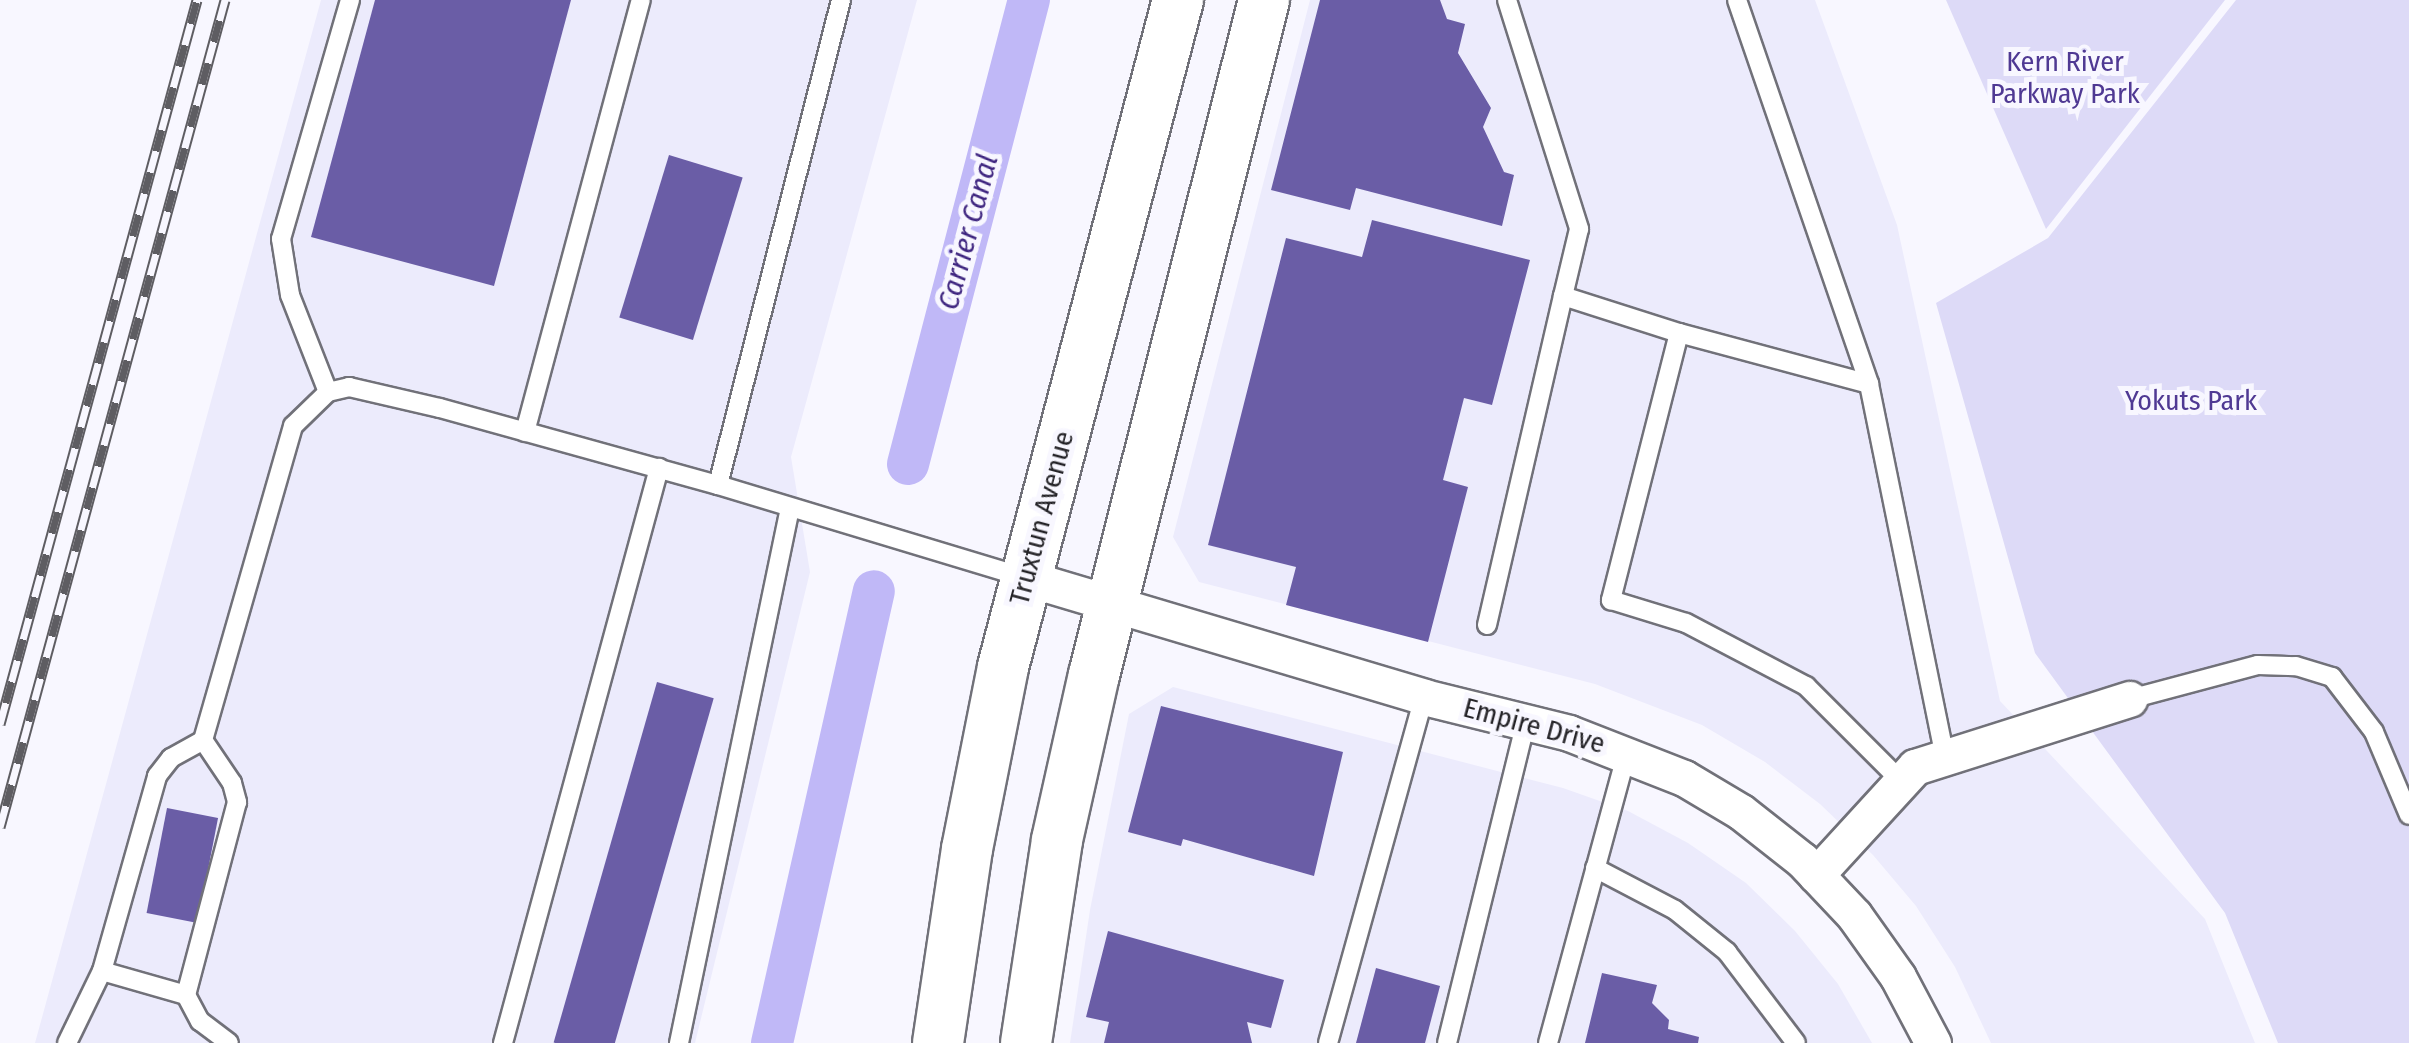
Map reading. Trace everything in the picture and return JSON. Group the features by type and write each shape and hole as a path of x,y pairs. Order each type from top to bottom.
{"main road":[{"name":"Truxtun Avenue","path":"938,1043 967,849 1003,667 1178,0"},
{"path":"1026,1043 1057,840 1264,0"}],"street":[{"name":"Empire Drive","path":"1026,578 1424,697 1526,722 1627,753 1684,778 1741,812 1816,875 1854,915 1898,977 1933,1043"},
{"path":"1816,875 1915,767 2130,700"}],"lane":[{"path":"328,392 290,295 282,239 350,0"},
{"path":"524,432 641,0"},
{"path":"718,485 840,0"},
{"path":"1487,624 1580,229 1507,0"},
{"path":"1737,0 1869,384 1945,756"},
{"path":"1563,296 1869,384"},
{"path":"1679,332 1611,600 1686,624 1806,686 1900,781"},
{"path":"66,1043 102,971 157,776 171,758 203,740 293,426 328,392 348,387 524,432 718,485 1026,578"},
{"path":"502,1043 659,468"},
{"path":"679,1043 790,508"},
{"path":"2130,700 2258,666 2296,666 2332,678 2374,732 2409,815"},
{"path":"1328,1043 1424,697"},
{"path":"1446,1043 1526,722"},
{"path":"203,740 232,783 237,802 186,995 200,1021 230,1043"},
{"path":"1548,1043 1627,753"},
{"path":"1596,868 1675,910 1727,952 1796,1043"},
{"path":"102,971 186,995"}],"shaded area":[{"path":"321,0 917,0 791,457 810,572 695,1043 35,1043"},
{"path":"1310,0 1815,0 1897,225 2000,701 2205,919 2255,1043 1991,1043 1955,967 1916,906 1873,855 1820,804 1765,762 1702,725 1595,684 1199,582 1173,537"},
{"path":"1173,687 1563,788 1628,811 1688,843 1746,883 1795,931 1838,984 1872,1043 1070,1043 1090,910 1129,714"}],"green space":[{"name":"Kern River Parkway Park","path":"1946,0 2225,0 2046,229"},
{"name":"Yokuts Park","path":"2236,0 2409,0 2409,1043 2278,1043 2225,913 2035,653 1936,303 2048,238"}],"building":[{"path":"375,0 571,0 494,286 311,237"},
{"path":"1320,0 1440,0 1447,19 1465,24 1458,53 1491,108 1483,127 1504,172 1514,175 1502,226 1356,188 1350,210 1271,190"},
{"path":"669,155 743,178 693,340 619,318"},
{"path":"1372,220 1530,260 1492,405 1464,398 1443,480 1468,487 1428,642 1286,605 1296,567 1208,545 1286,238 1362,257"},
{"path":"657,682 714,698 615,1043 554,1042"},
{"path":"1161,706 1343,752 1314,876 1183,839 1181,846 1128,832"},
{"path":"167,808 218,818 198,923 147,913"},
{"path":"1108,931 1284,980 1271,1028 1247,1022 1252,1043 1104,1043 1109,1022 1086,1017"},
{"path":"1376,968 1440,986 1425,1043 1356,1043"},
{"path":"1602,973 1657,985 1652,1003 1669,1020 1668,1029 1699,1037 1698,1043 1585,1043"}],"waterway":[{"name":"Carrier Canal","path":"908,464 1029,0"},
{"name":"Carrier Canal","path":"772,1043 874,591"}],"railway":[{"path":"0,724 197,0"},
{"path":"0,827 225,0"}]}
